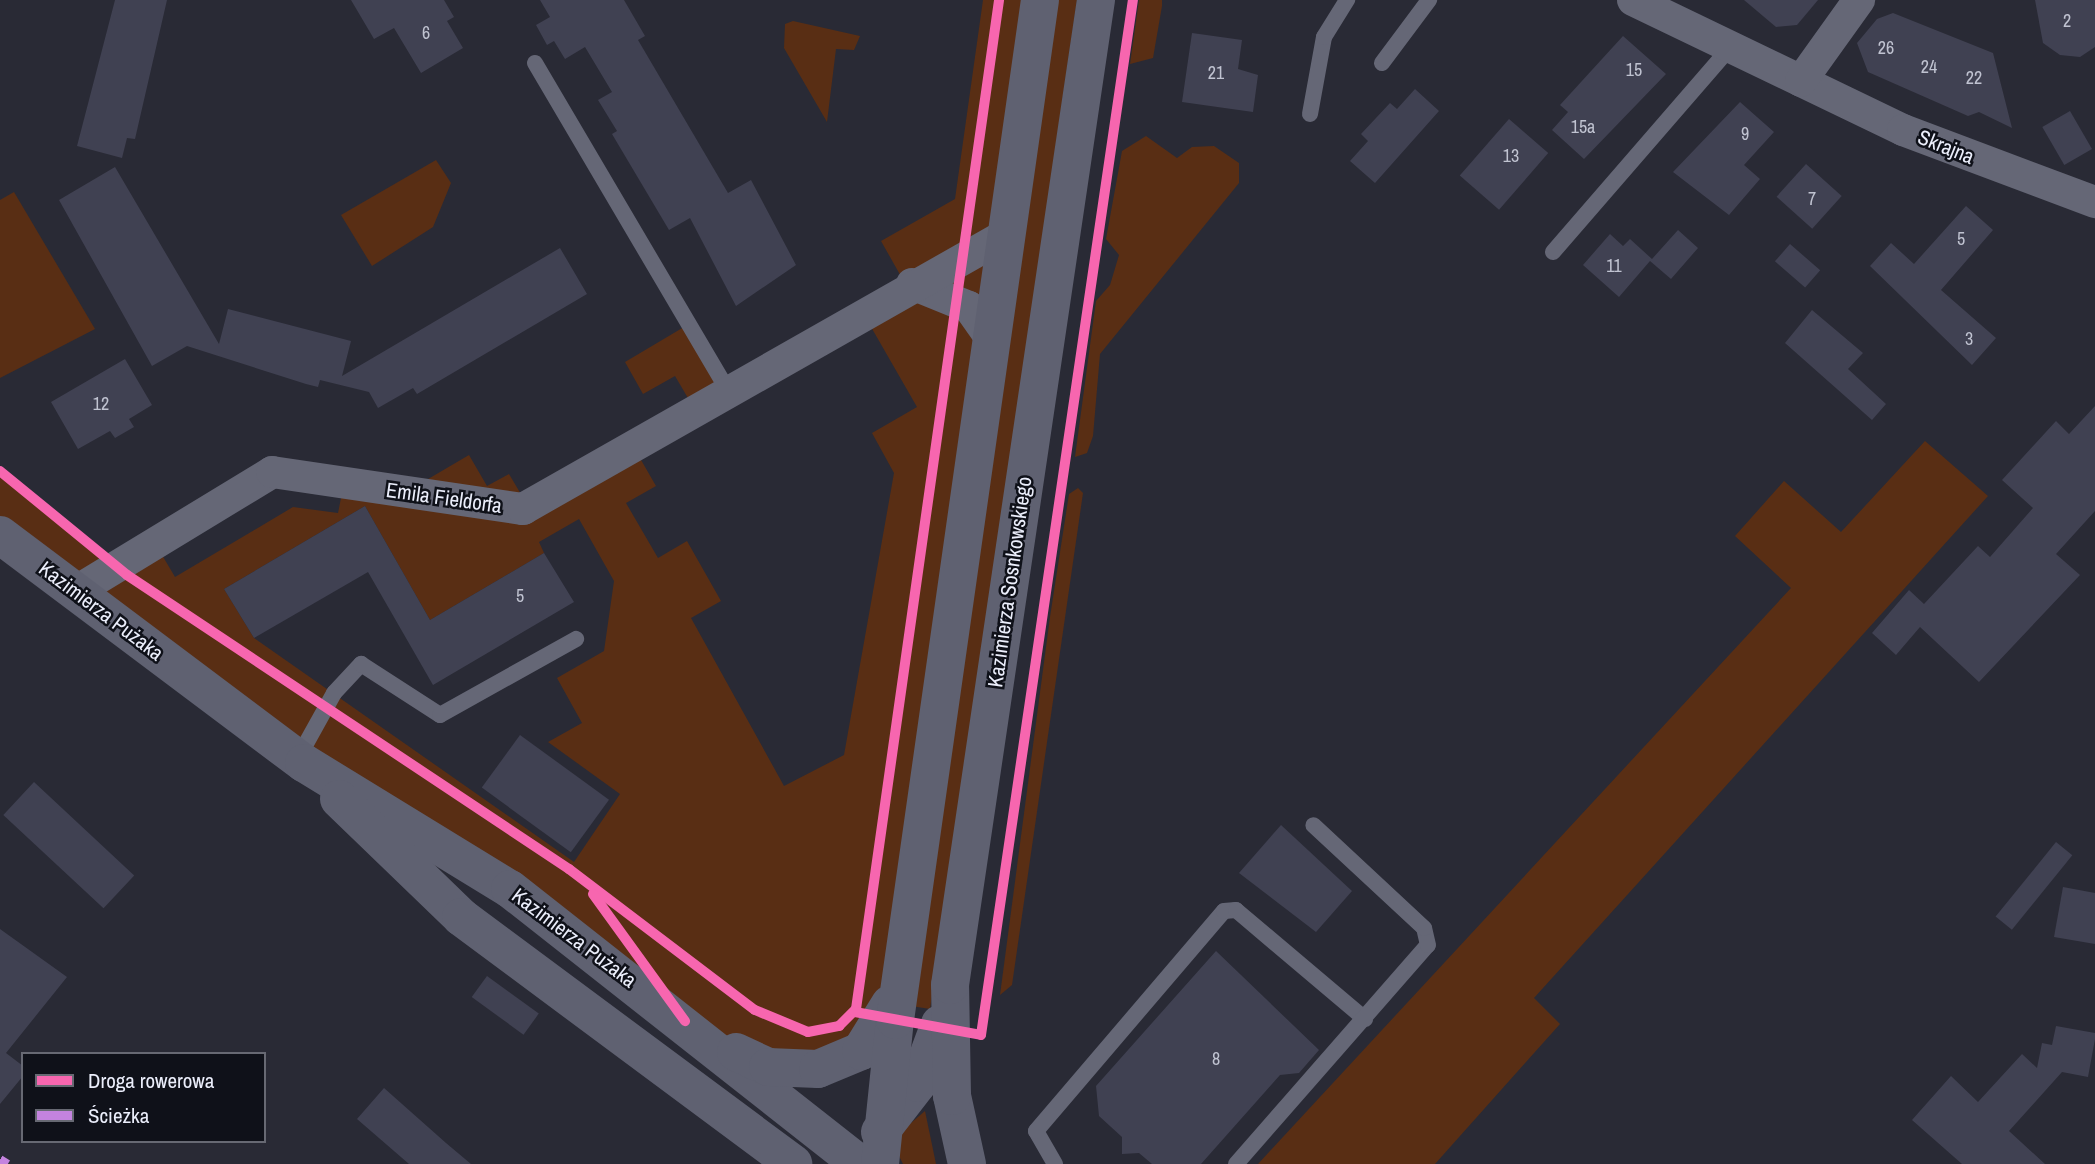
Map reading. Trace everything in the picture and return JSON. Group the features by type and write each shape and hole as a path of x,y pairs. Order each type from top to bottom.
{"street":[{"path":"881,1148 902,969 1040,0"},
{"name":"Kazimierza Sosnkowskiego","path":"967,1164 952,1096 950,985 1096,0"},
{"name":"Skrajna","path":"1633,0 1727,51 1903,130 2095,202"},
{"path":"1801,82 1859,0"},
{"name":"Emila Fieldorfa","path":"75,592 272,472 523,509 912,284 1007,234"},
{"path":"912,284 969,307 991,339"},
{"name":"Kazimierza Pużaka","path":"0,535 301,760 510,889 693,1027 850,1156"},
{"name":"Kazimierza Pużaka","path":"301,760 461,917 793,1164"},
{"path":"693,1027 768,1067 818,1069 874,1038 902,969"},
{"path":"742,1126 797,1150 850,1156 881,1148 918,1083 950,985"}],"lane":[{"path":"1310,114 1324,37 1348,0"},
{"path":"1382,63 1430,0"},
{"path":"1553,252 1727,51"},
{"path":"535,63 728,390"},
{"path":"301,760 334,693 361,664 440,715 576,639"},
{"path":"1236,1164 1424,952 1428,937 1313,825"},
{"path":"1055,1164 1036,1131 1224,911 1236,910 1365,1019"}],"shaded area":[{"path":"983,0 1040,0 882,1026 768,1067 0,535 0,471 116,566 155,543 175,577 293,507 338,513 344,483 406,492 469,455 487,486 509,474 528,506 633,446 656,486 626,503 658,558 687,541 721,601 691,618 784,786 844,755 894,473 872,433 917,407 863,313 907,287 881,241 955,199","holes":["365,506 430,620 544,553 539,542 579,519 614,581 604,651 557,678 582,723 548,742 620,794 574,862 254,638 224,589"]},
{"path":"1053,0 1077,0 930,1009 911,1006"},
{"path":"1139,0 1162,0 1162,6 1153,58 1130,64"},
{"path":"793,21 860,36 854,50 836,49 827,122 784,48 785,24"},
{"path":"1146,136 1177,158 1192,147 1214,146 1239,163 1239,183 1100,354 1093,436 1087,453 1075,457 1096,301 1110,285 1119,255 1106,239 1122,151"},
{"path":"436,160 451,183 433,227 372,266 341,215"},
{"path":"14,192 95,329 0,378 0,200"},
{"path":"689,324 728,390 695,410 675,376 643,394 625,362"},
{"path":"1925,441 1988,496 1534,998 1560,1024 1435,1164 1258,1164 1791,588 1735,536 1784,481 1841,532"},
{"path":"1078,488 1083,493 1012,985 1000,995 1050,617 1069,494"},
{"path":"925,1111 936,1164 903,1164 891,1140"}],"building":[{"path":"115,0 167,0 135,139 127,138 122,158 77,146"},
{"path":"351,0 444,0 454,17 447,21 463,48 421,73 394,28 374,39"},
{"path":"540,0 624,0 645,36 638,40 728,193 751,180 796,265 736,306 690,218 669,230 612,134 617,131 598,100 612,92 585,47 565,59 554,41 547,45 536,25 550,17"},
{"path":"1744,0 1818,0 1797,25 1776,27"},
{"path":"2035,0 2095,0 2095,47 2080,57 2060,55 2043,43"},
{"path":"1893,13 1993,53 2012,128 1979,112 1968,116 1868,72 1857,43 1877,19"},
{"path":"1192,33 1242,40 1238,69 1258,75 1253,112 1182,102"},
{"path":"1623,36 1666,74 1584,159 1552,130 1568,112 1560,105"},
{"path":"1415,89 1439,111 1375,183 1350,161 1368,141 1361,134 1390,103 1397,109"},
{"path":"1740,102 1774,132 1744,165 1760,179 1729,215 1673,172"},
{"path":"2070,111 2092,149 2064,165 2042,127"},
{"path":"1509,119 1548,153 1499,210 1460,176"},
{"path":"1806,164 1842,196 1812,229 1777,197"},
{"path":"115,167 219,344 228,309 351,341 342,376 560,248 587,294 417,394 413,388 378,408 369,392 320,380 318,387 306,384 187,346 152,366 59,200"},
{"path":"1966,206 1993,230 1941,290 1996,338 1972,365 1870,266 1891,243 1914,264"},
{"path":"1678,230 1698,248 1671,279 1650,261 1619,297 1583,265 1610,234 1623,246 1630,239 1652,259"},
{"path":"1790,244 1820,270 1805,288 1775,261"},
{"path":"1812,310 1863,353 1848,369 1886,404 1872,420 1785,343"},
{"path":"125,359 152,405 129,419 134,427 115,438 110,431 78,449 51,402"},
{"path":"2095,406 2095,511 2056,554 2080,575 1979,682 1920,627 1896,655 1872,633 1909,590 1924,604 1978,546 1990,557 2033,508 2002,480 2056,421 2069,434"},
{"path":"365,506 430,620 544,553 574,602 433,685 368,572 254,638 224,589"},
{"path":"520,735 609,800 571,852 482,788"},
{"path":"34,782 134,875 104,908 3,815"},
{"path":"1281,825 1352,891 1316,932 1239,873"},
{"path":"2056,842 2072,855 2012,930 1996,917"},
{"path":"2063,887 2095,893 2095,944 2054,937"},
{"path":"0,929 67,977 6,1053 21,1064 21,1078 0,1104"},
{"path":"1216,951 1319,1050 1299,1073 1280,1075 1201,1164 1152,1164 1139,1153 1122,1154 1122,1137 1099,1116 1096,1086"},
{"path":"487,976 539,1014 523,1035 472,997"},
{"path":"2056,1026 2095,1033 2095,1039 2088,1077 2062,1072 2009,1131 2045,1164 1962,1164 1912,1120 1951,1076 1978,1102 2022,1054 2037,1068 2042,1043 2052,1045"},
{"path":"384,1088 471,1164 409,1164 357,1119"}],"marked path":[{"path":"0,1159 8,1164"}],"cycle path":[{"path":"0,471 127,575 569,869 755,1010 808,1032 839,1026 856,1009 999,0"},
{"path":"855,1012 981,1035 1133,0"},
{"path":"593,894 685,1021"}]}
